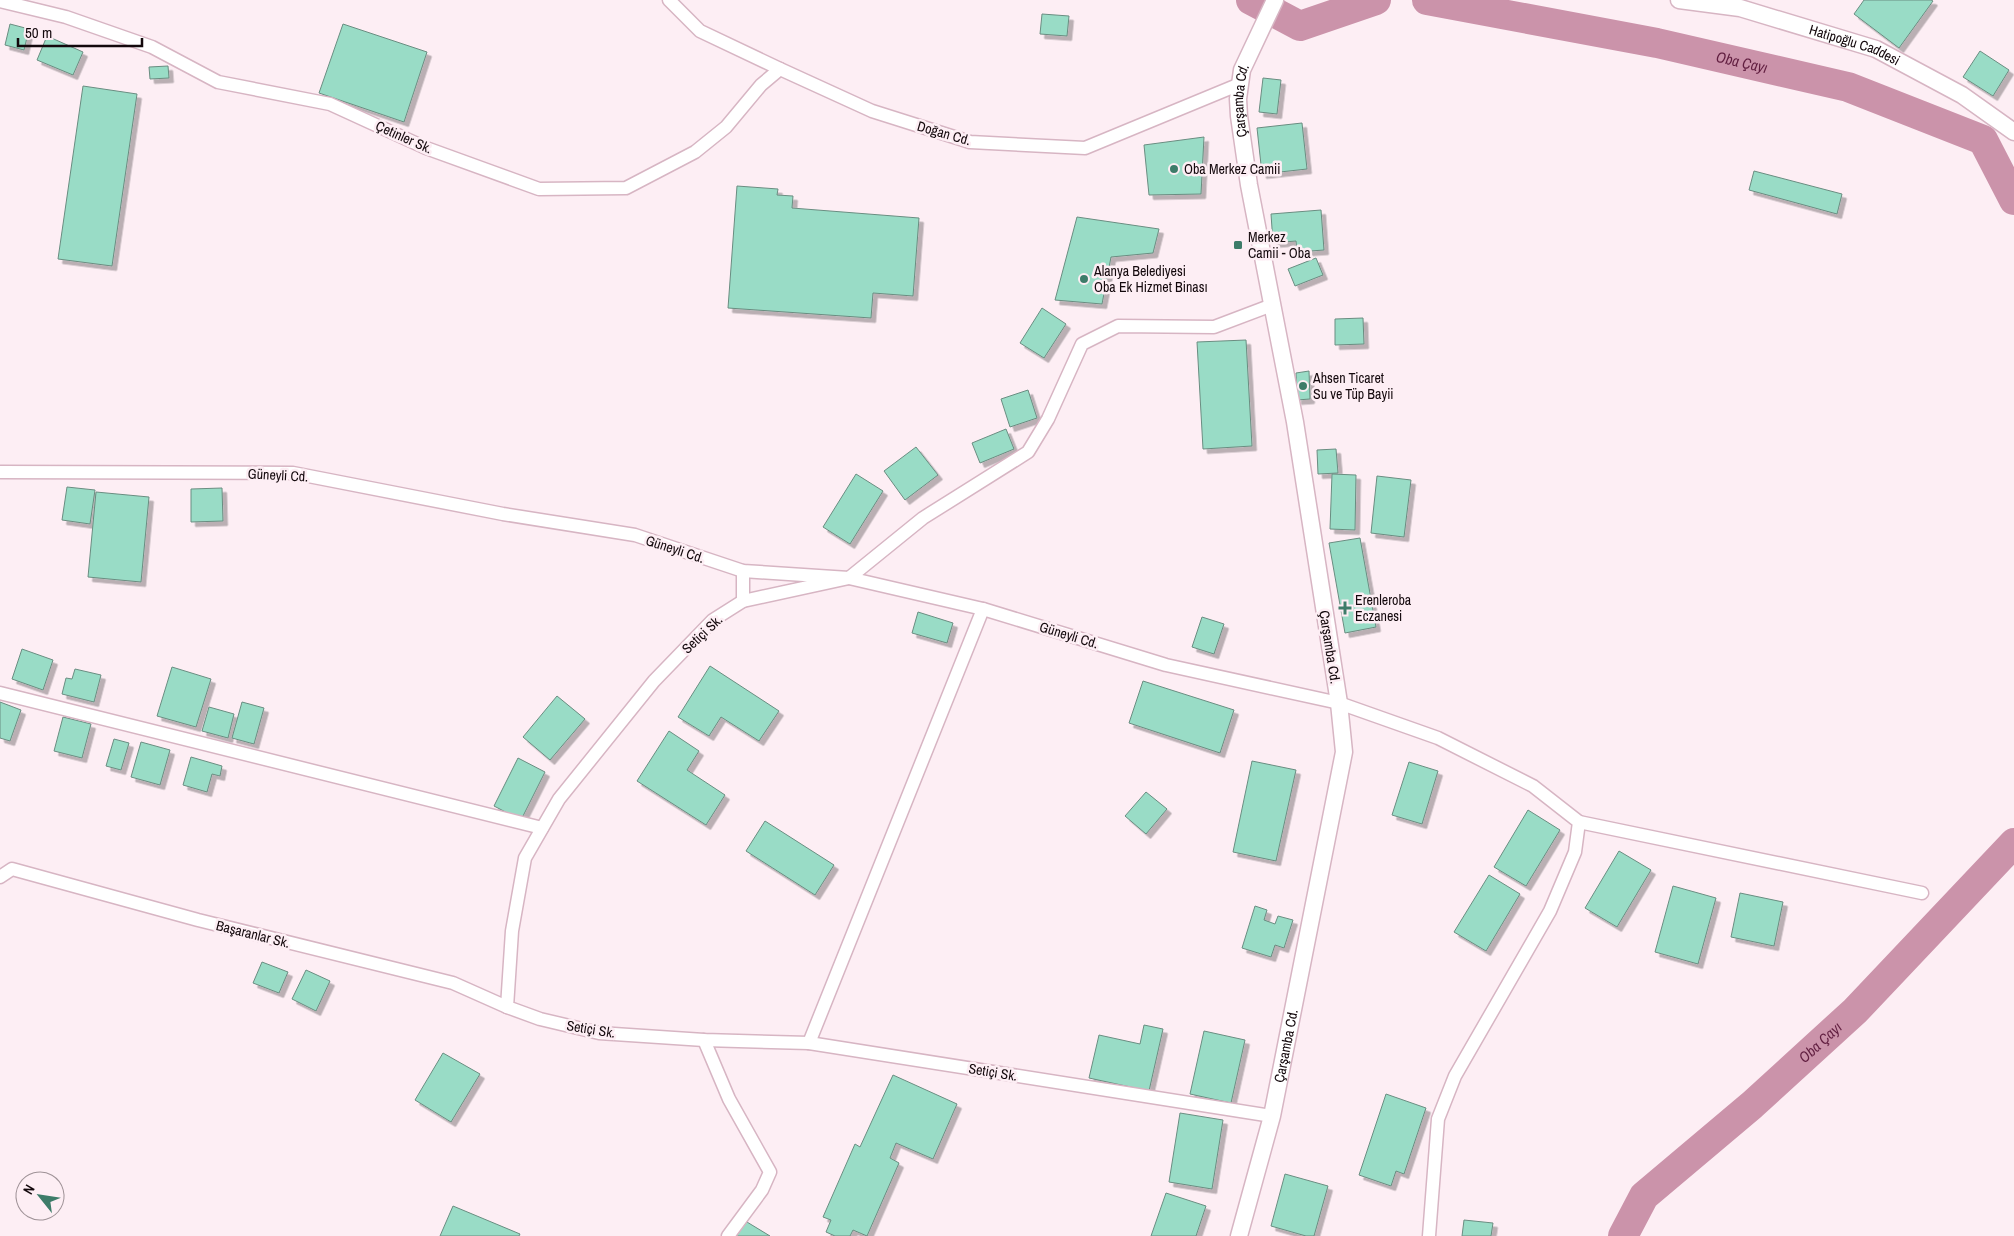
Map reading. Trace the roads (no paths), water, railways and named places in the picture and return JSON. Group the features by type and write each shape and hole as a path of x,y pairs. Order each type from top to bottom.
{"street":[{"name":"Doğan Cd.","path":"668,0 700,31 780,69 872,111 970,142 1085,148 1240,84"},
{"name":"Çarşamba Cd.","path":"1239,1236 1272,1116 1344,752 1339,703 1295,422 1249,185 1238,99 1248,55 1275,0"},
{"name":"Hatipoğlu Caddesi","path":"1681,0 1740,8 1876,49 1962,95 2014,132"},
{"name":"Çetinler Sk.","path":"0,1 66,17 152,47 218,82 330,104 426,148 539,189 626,188 695,152 726,127 761,85 780,69"},
{"path":"849,578 923,518 1028,452 1048,419 1082,344 1118,326 1214,327 1272,305"},
{"name":"Güneyli Cd.","path":"0,472 293,473 503,514 635,536 743,571 849,578 983,609 1166,665 1339,703 1438,738 1533,786 1579,822"},
{"path":"743,571 743,601"},
{"name":"Setiçi Sk.","path":"849,578 743,601 713,620 654,681 559,800 525,858 512,931 507,1007 540,1020 599,1033 704,1040 809,1043 1272,1116"},
{"path":"809,1043 983,609"},
{"path":"0,693 542,828"},
{"path":"1429,1236 1438,1119 1455,1076 1550,911 1575,852 1579,822 1922,893"},
{"name":"Başaranlar Sk.","path":"0,877 12,869 198,920 453,983 507,1007"},
{"path":"704,1040 729,1099 770,1172 762,1190 728,1236"}],"waterway":[{"name":"Oba Çayı","path":"1251,0 1300,26 1376,0"},
{"name":"Oba Çayı","path":"1427,0 1657,43 1848,87 1983,140 2014,200"},
{"name":"Oba Çayı","path":"1623,1236 1644,1196 1752,1105 1855,1011 2014,843"}],"place":[{"name":"Oba Merkez Camii","path":"1174,169"},
{"name":"Merkez Camii - Oba","path":"1238,245"},
{"name":"Alanya Belediyesi Oba Ek Hizmet Binası","path":"1084,279"},
{"name":"Ahsen Ticaret Su ve Tüp Bayii","path":"1303,386"},
{"name":"Erenleroba Eczanesi","path":"1345,608"}]}
